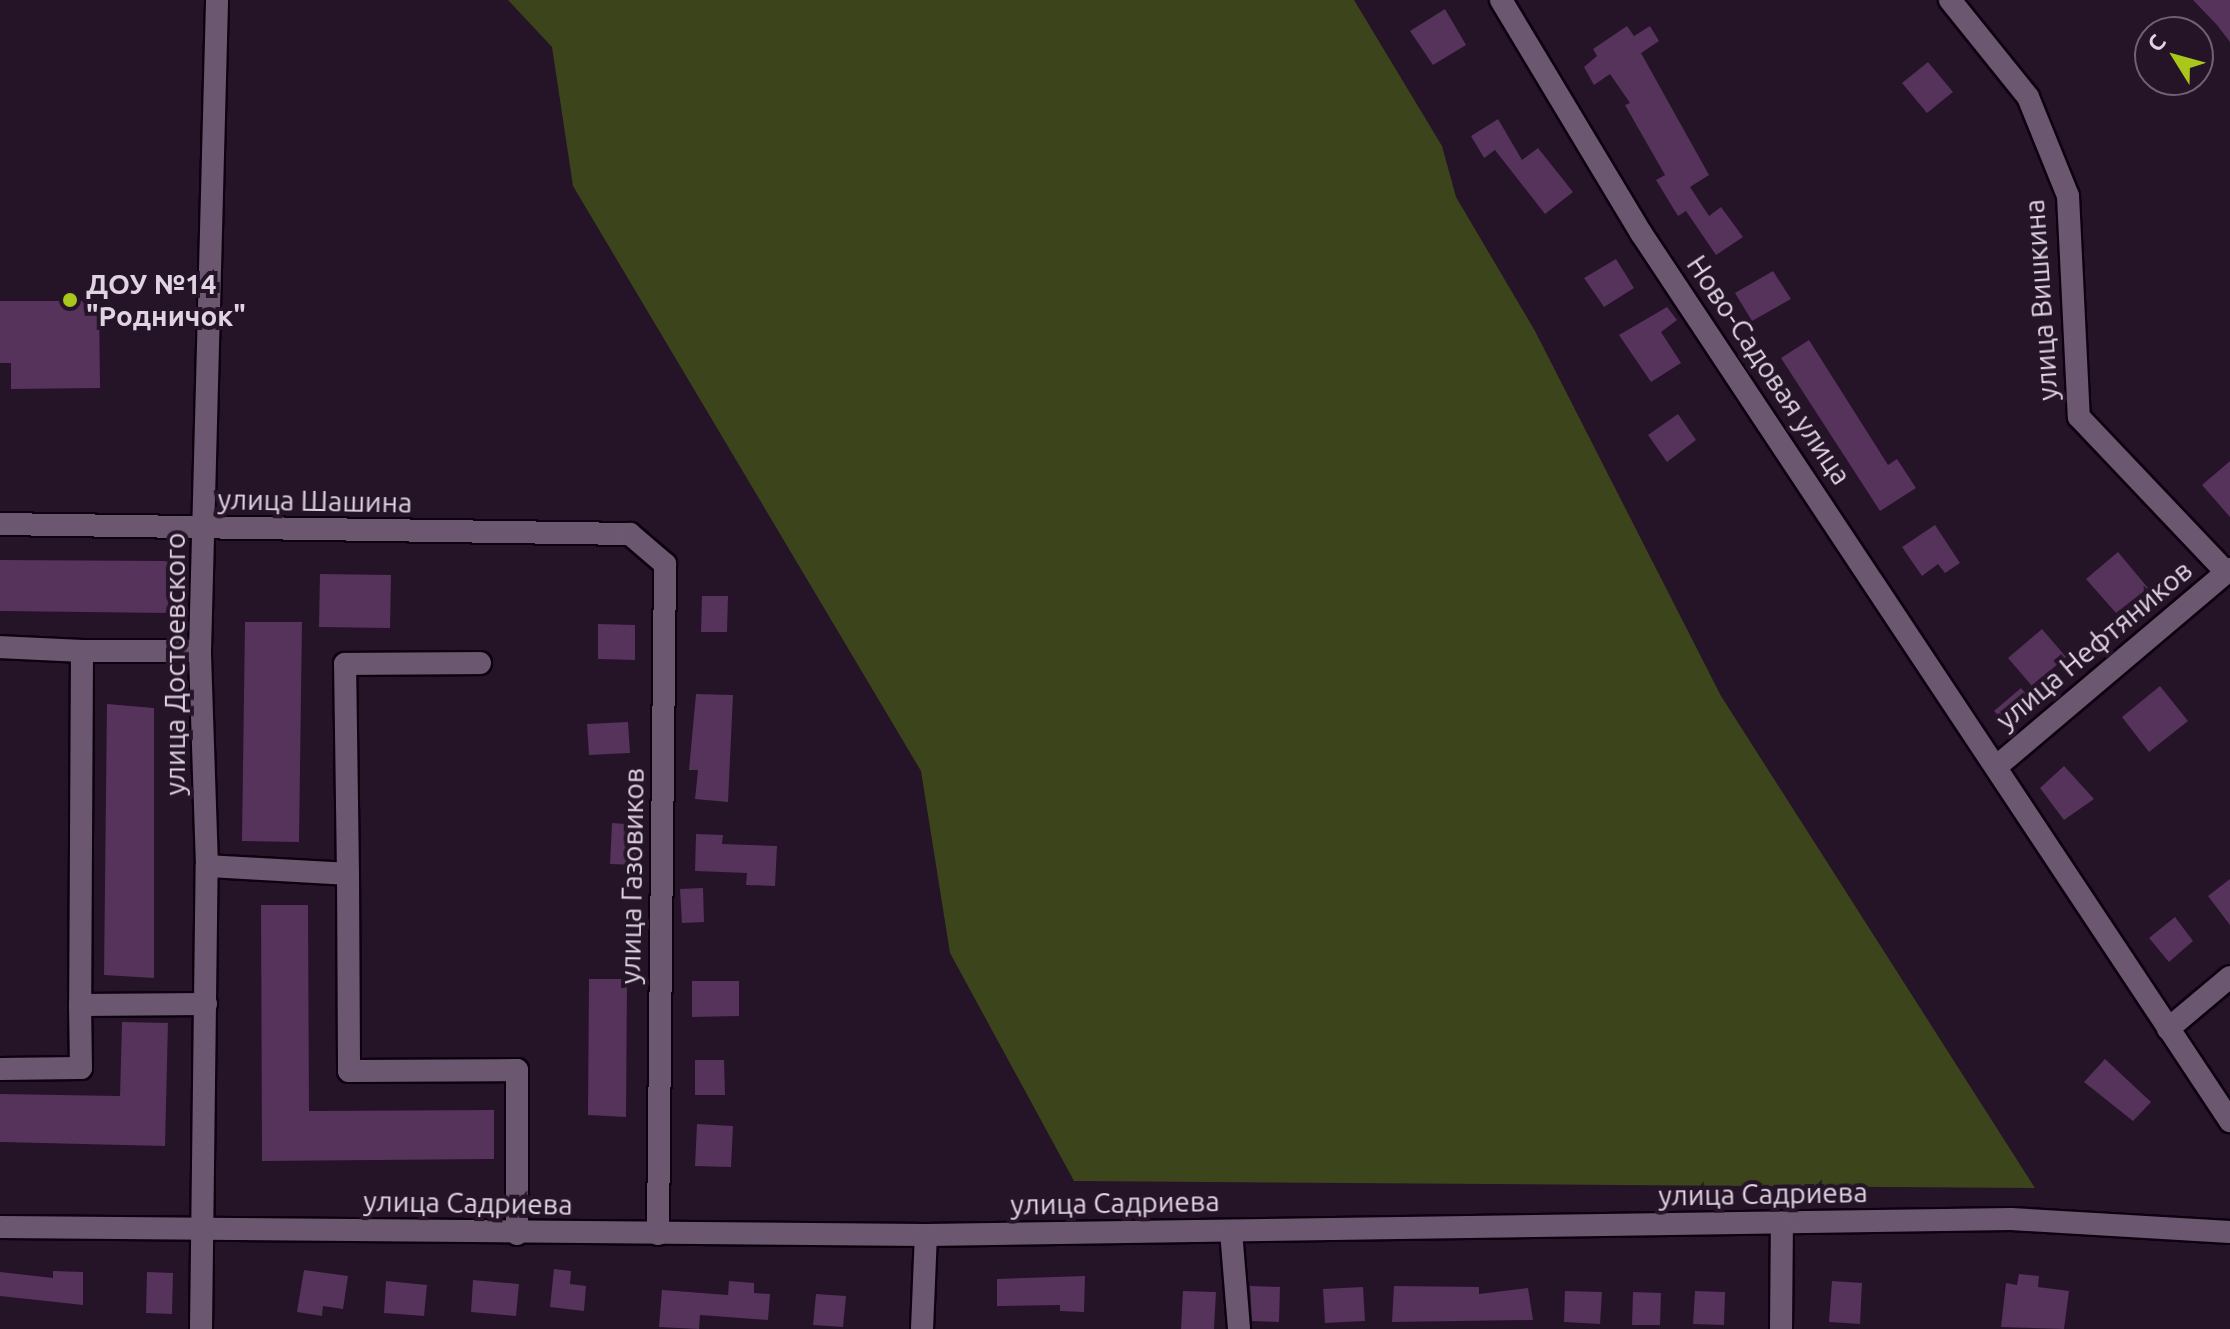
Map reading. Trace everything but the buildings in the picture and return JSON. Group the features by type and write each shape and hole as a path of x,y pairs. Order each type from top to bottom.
{"street":[{"name":"улица Достоевского","path":"201,1329 205,1230 207,866 200,651 217,0"},
{"name":"Ново-Садовая улица","path":"1501,0 1641,233 2230,1121"},
{"name":"улица Вишкина","path":"1950,0 2028,97 2068,196 2079,417 2228,571"},
{"name":"улица Шашина","path":"0,524 205,530 630,534"},
{"name":"улица Газовиков","path":"630,534 665,564 658,1234"},
{"name":"улица Нефтяников","path":"1996,767 2228,571"},
{"path":"0,647 200,651"},
{"path":"0,1069 81,1068 82,651"},
{"path":"480,663 345,664 349,1071 517,1070 517,1234"},
{"path":"207,866 348,874"},
{"path":"2168,1029 2230,977"},
{"path":"80,1005 206,1004"},
{"name":"улица Садриева","path":"0,1227 517,1234 926,1235 2011,1219 2230,1232"},
{"path":"1781,1329 1782,1224"},
{"path":"1231,1231 1239,1329"},
{"path":"922,1329 926,1235"}],"green space":[{"path":"508,0 1354,0 1442,146 1456,197 1535,331 1721,696 2035,1188 1074,1181 950,953 921,771 573,186 552,47"}],"place":[{"name":"ДОУ №14 \"Родничок\"","path":"70,300"}]}
